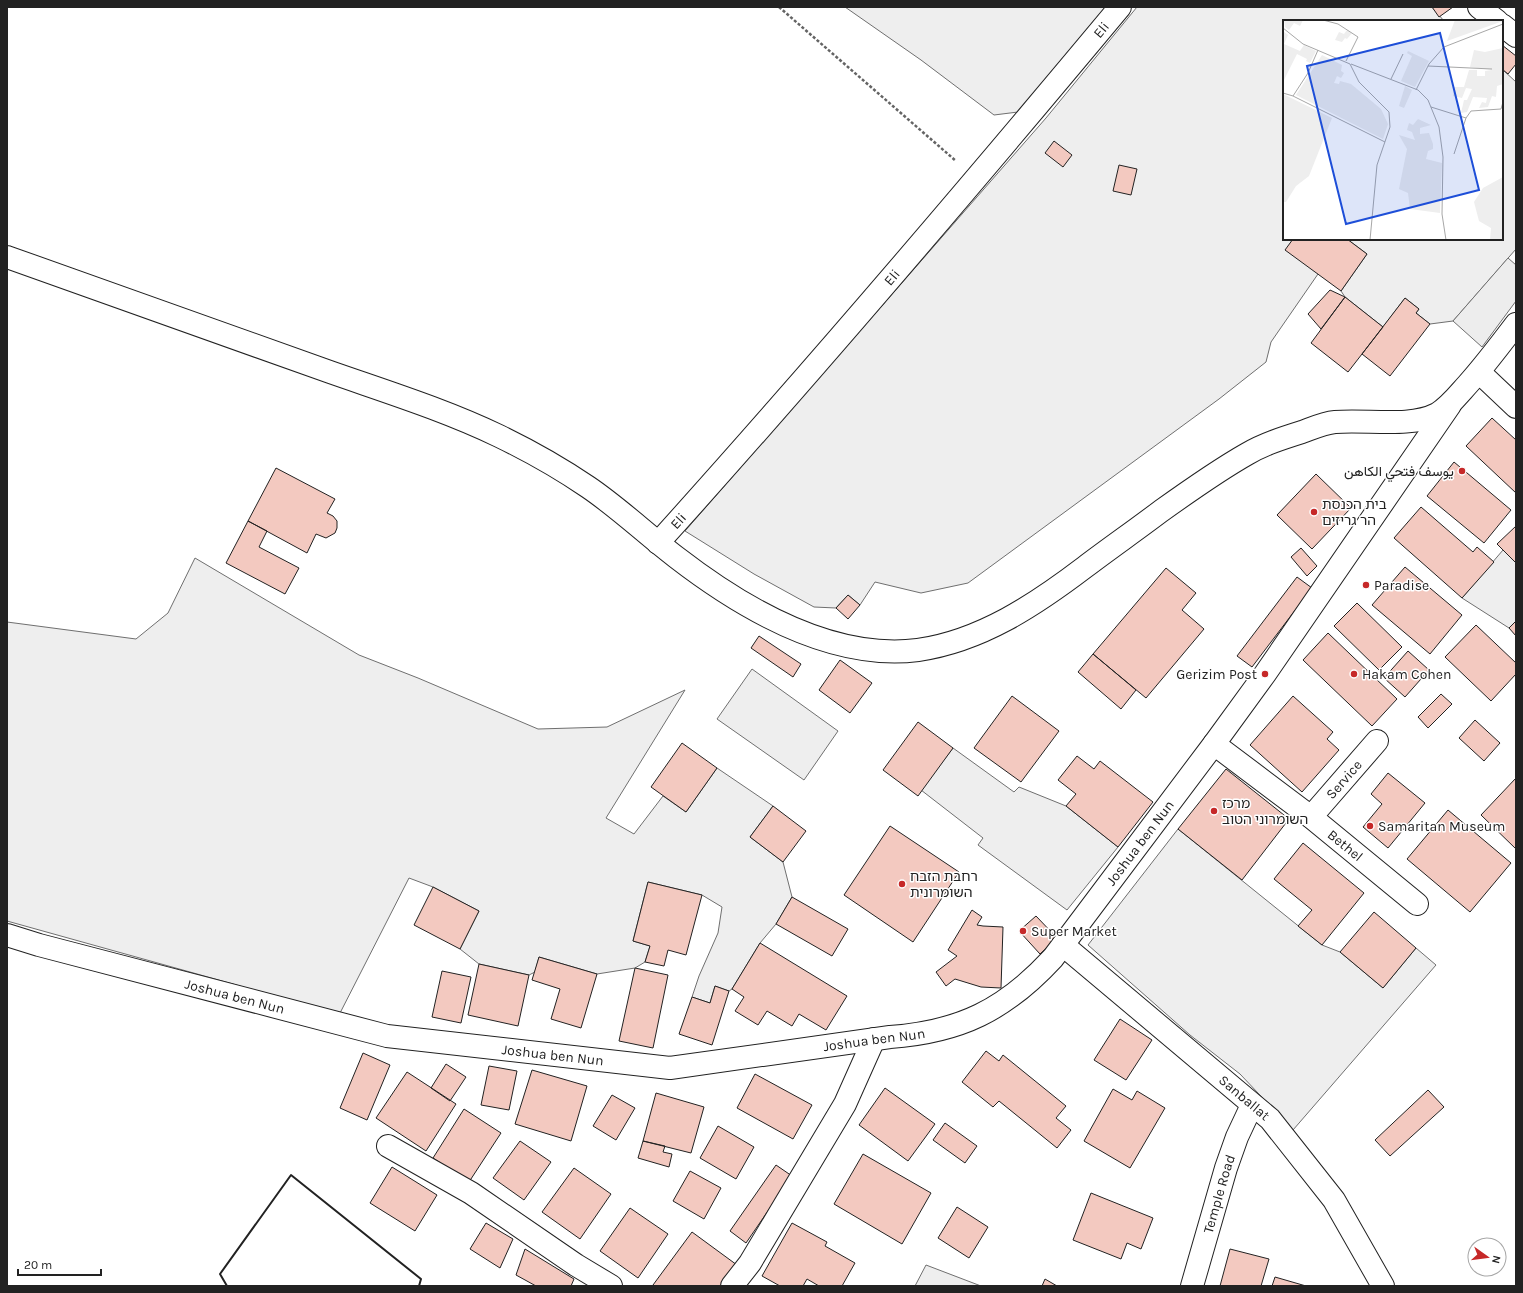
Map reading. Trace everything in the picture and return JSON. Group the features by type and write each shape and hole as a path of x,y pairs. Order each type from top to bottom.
{"street":[{"name":"Eli","path":"658,543 758,432 976,178 1120,7"},
{"path":"1479,7 1496,20"},
{"path":"1503,26 1516,36"},
{"path":"7,257 216,330 481,428 538,456 574,478 609,503 698,573 764,614 804,634 829,642 860,649 889,651 920,650 962,640 1001,623 1057,588 1200,483 1259,447 1329,422 1407,422 1428,418 1440,412 1450,405 1479,372 1516,324"},
{"path":"1479,372 1516,407"},
{"name":"Joshua ben Nun","path":"7,935 39,945 387,1036 670,1068 874,1039 916,1035 943,1029 968,1021 992,1010 1014,995 1035,978 1063,945 1214,744 1274,661 1450,405"},
{"name":"Service","path":"1311,817 1377,741"},
{"name":"Bethel","path":"1214,744 1311,817 1417,904"},
{"name":"Sanballat","path":"1063,945 1270,1119 1334,1200 1384,1286"},
{"path":"732,1286 750,1263 845,1104 874,1039"},
{"name":"Temple Road","path":"1192,1286 1226,1168 1237,1137 1252,1105"},
{"path":"388,1146 471,1192 576,1265 611,1286"}],"path":[{"path":"779,7 976,178"}],"shaded area":[{"path":"845,7 1106,7 1018,112 994,115 921,60"},
{"path":"1137,7 1432,7 1443,20 1283,20 1283,240 1294,240 1318,274 1271,342 1266,362 1219,399 968,583 921,593 875,582 860,605 848,595 836,608 814,607 754,574 685,531 1046,118"},
{"path":"1503,70 1516,82 1516,249 1453,321 1430,324 1416,313 1419,309 1405,298 1383,327 1345,297 1341,291 1367,254 1348,240 1503,240"},
{"path":"1508,258 1516,265 1516,301 1482,347 1453,321"},
{"path":"1503,550 1516,563 1516,621 1509,628 1462,598"},
{"path":"195,558 359,655 418,678 538,729 607,727 685,690 606,818 634,834 663,796 686,812 717,768 773,806 750,837 783,862 792,897 776,924 760,943 732,989 729,991 715,986 710,1003 692,997 699,976 718,933 722,907 702,895 648,882 633,941 650,946 645,962 635,968 597,974 539,957 535,972 529,975 479,964 460,949 479,911 433,887 409,878 338,1017 233,984 7,921 7,622 136,639 168,613"},
{"path":"752,669 838,731 804,780 717,719"},
{"path":"953,748 1014,792 1019,787 1066,806 1118,847 1067,910 978,845 983,838 921,790"},
{"path":"1178,829 1322,945 1340,952 1383,988 1416,948 1436,965 1293,1130 1240,1074 1190,1035 1088,945"},
{"path":"926,1265 981,1286 915,1286"}],"building":[{"path":"1432,7 1453,7 1439,17"},
{"path":"1503,46 1516,56 1516,64 1508,74 1503,70"},
{"path":"1054,141 1072,155 1063,167 1045,153"},
{"path":"1119,165 1137,169 1131,195 1113,191"},
{"path":"1292,240 1348,240 1367,254 1341,291 1285,250"},
{"path":"1330,290 1345,297 1321,329 1308,314"},
{"path":"1345,297 1383,327 1348,372 1311,343"},
{"path":"1405,298 1419,309 1416,313 1430,324 1390,376 1362,354"},
{"path":"1492,418 1516,440 1516,493 1466,446"},
{"path":"1454,462 1511,510 1484,543 1427,496"},
{"path":"276,468 335,499 327,513 333,516 337,521 335,533 326,538 316,534 307,553 248,521"},
{"name":"בית הכנסת הר גריזים","path":"1316,474 1351,508 1312,549 1277,515"},
{"path":"1421,507 1473,552 1477,547 1494,562 1462,598 1394,538"},
{"path":"248,521 267,531 259,547 299,568 285,594 226,563"},
{"path":"1516,526 1516,563 1497,544"},
{"path":"1301,548 1317,566 1307,576 1291,557"},
{"path":"1405,567 1462,615 1430,654 1372,605"},
{"path":"1166,568 1196,593 1182,610 1204,629 1146,698 1093,654"},
{"path":"1297,577 1312,588 1252,667 1237,656"},
{"path":"848,595 860,605 848,619 836,608"},
{"path":"1357,603 1402,647 1379,670 1334,626"},
{"path":"1516,621 1516,636 1509,628"},
{"path":"1476,625 1516,663 1516,674 1491,701 1445,657"},
{"path":"1328,633 1397,699 1372,726 1303,660"},
{"path":"759,636 801,664 793,677 751,648"},
{"path":"1408,651 1429,670 1405,697 1384,678"},
{"path":"1093,654 1136,690 1121,709 1078,672"},
{"path":"840,660 872,683 850,713 819,690"},
{"path":"1441,694 1452,704 1428,728 1418,717"},
{"path":"1012,696 1059,731 1021,782 974,748"},
{"path":"1293,696 1333,732 1327,739 1339,750 1302,792 1250,745"},
{"path":"1475,720 1500,743 1484,761 1459,738"},
{"path":"918,722 953,748 918,796 883,770"},
{"path":"682,743 717,768 686,812 651,787"},
{"path":"1077,756 1094,769 1100,761 1153,802 1118,847 1066,806 1076,794 1058,780"},
{"path":"1226,769 1289,819 1242,880 1178,829"},
{"path":"1388,773 1425,803 1388,848 1363,827 1382,804 1371,794"},
{"path":"1516,778 1516,849 1481,815"},
{"path":"773,806 806,831 783,862 750,837"},
{"path":"1448,810 1511,863 1470,912 1407,859"},
{"name":"רחבת הזבח השומרונית","path":"890,826 959,872 913,942 844,895"},
{"path":"1303,843 1364,893 1322,945 1298,926 1312,910 1274,879"},
{"path":"648,882 702,895 686,955 668,950 664,966 645,962 650,946 633,941"},
{"path":"433,887 479,911 460,949 414,925"},
{"path":"792,897 848,929 832,956 776,924"},
{"path":"972,910 982,917 977,925 1003,927 1001,988 981,987 955,979 946,986 936,972 957,956 948,950"},
{"path":"1374,912 1416,948 1383,988 1340,952"},
{"path":"1036,916 1057,938 1040,954 1019,931"},
{"path":"760,943 847,996 826,1030 799,1014 792,1026 767,1011 758,1025 735,1011 744,997 732,989"},
{"path":"539,957 597,974 581,1028 551,1019 560,989 532,980"},
{"path":"479,964 529,975 518,1026 468,1015"},
{"path":"635,968 668,975 653,1048 619,1041"},
{"path":"442,971 471,977 461,1023 432,1017"},
{"path":"715,986 729,991 712,1045 679,1034 692,997 710,1003"},
{"path":"1120,1019 1152,1040 1126,1080 1094,1060"},
{"path":"986,1051 999,1061 1003,1055 1066,1106 1056,1118 1071,1130 1057,1148 999,1101 993,1107 962,1082"},
{"path":"363,1053 390,1065 367,1120 340,1108"},
{"path":"446,1064 466,1077 450,1101 431,1088"},
{"path":"489,1066 517,1071 509,1110 481,1105"},
{"path":"532,1070 587,1086 571,1141 515,1124"},
{"path":"407,1072 456,1104 426,1151 376,1118"},
{"path":"755,1074 812,1105 793,1139 737,1108"},
{"path":"885,1088 935,1124 908,1161 859,1125"},
{"path":"1113,1089 1132,1100 1137,1091 1165,1108 1130,1168 1084,1141"},
{"path":"1428,1090 1444,1107 1390,1156 1375,1140"},
{"path":"656,1093 704,1107 691,1153 643,1141"},
{"path":"612,1095 635,1108 616,1140 593,1126"},
{"path":"464,1109 501,1133 469,1182 433,1158"},
{"path":"945,1123 977,1146 965,1163 933,1140"},
{"path":"718,1126 754,1147 736,1179 700,1158"},
{"path":"520,1141 551,1162 524,1200 493,1178"},
{"path":"643,1141 665,1146 663,1152 672,1154 669,1167 638,1158"},
{"path":"863,1154 931,1193 902,1244 834,1204"},
{"path":"776,1165 792,1176 746,1243 730,1231"},
{"path":"392,1167 437,1195 415,1231 370,1203"},
{"path":"574,1168 611,1194 580,1239 542,1212"},
{"path":"690,1171 721,1188 704,1219 673,1201"},
{"path":"1091,1193 1153,1218 1141,1249 1127,1243 1121,1259 1073,1240"},
{"path":"957,1207 988,1227 969,1258 938,1238"},
{"path":"630,1208 668,1234 638,1278 600,1251"},
{"path":"486,1223 513,1239 500,1268 470,1249"},
{"path":"792,1223 827,1242 825,1246 855,1263 842,1286 819,1286 807,1279 803,1286 780,1286 762,1276"},
{"path":"692,1232 737,1265 722,1286 653,1285"},
{"path":"525,1249 574,1279 571,1286 536,1286 516,1275"},
{"path":"1230,1249 1269,1259 1261,1286 1220,1286"},
{"path":"1275,1277 1306,1286 1272,1286"},
{"path":"1045,1279 1057,1286 1042,1286"}],"wall":[{"path":"227,1286 220,1274 291,1175 421,1279 419,1286"}],"place":[{"name":"يوسف فتحي الكاهن","path":"1462,471"},
{"name":"בית הכנסת הר גריזים","path":"1314,512"},
{"name":"Paradise","path":"1366,585"},
{"name":"Gerizim Post","path":"1265,674"},
{"name":"Hakam Cohen","path":"1354,674"},
{"name":"מרכז השומרוני הטוב","path":"1214,811"},
{"name":"Samaritan Museum","path":"1370,826"},
{"name":"רחבת הזבח השומרונית","path":"902,884"},
{"name":"Super Market","path":"1023,931"}]}
